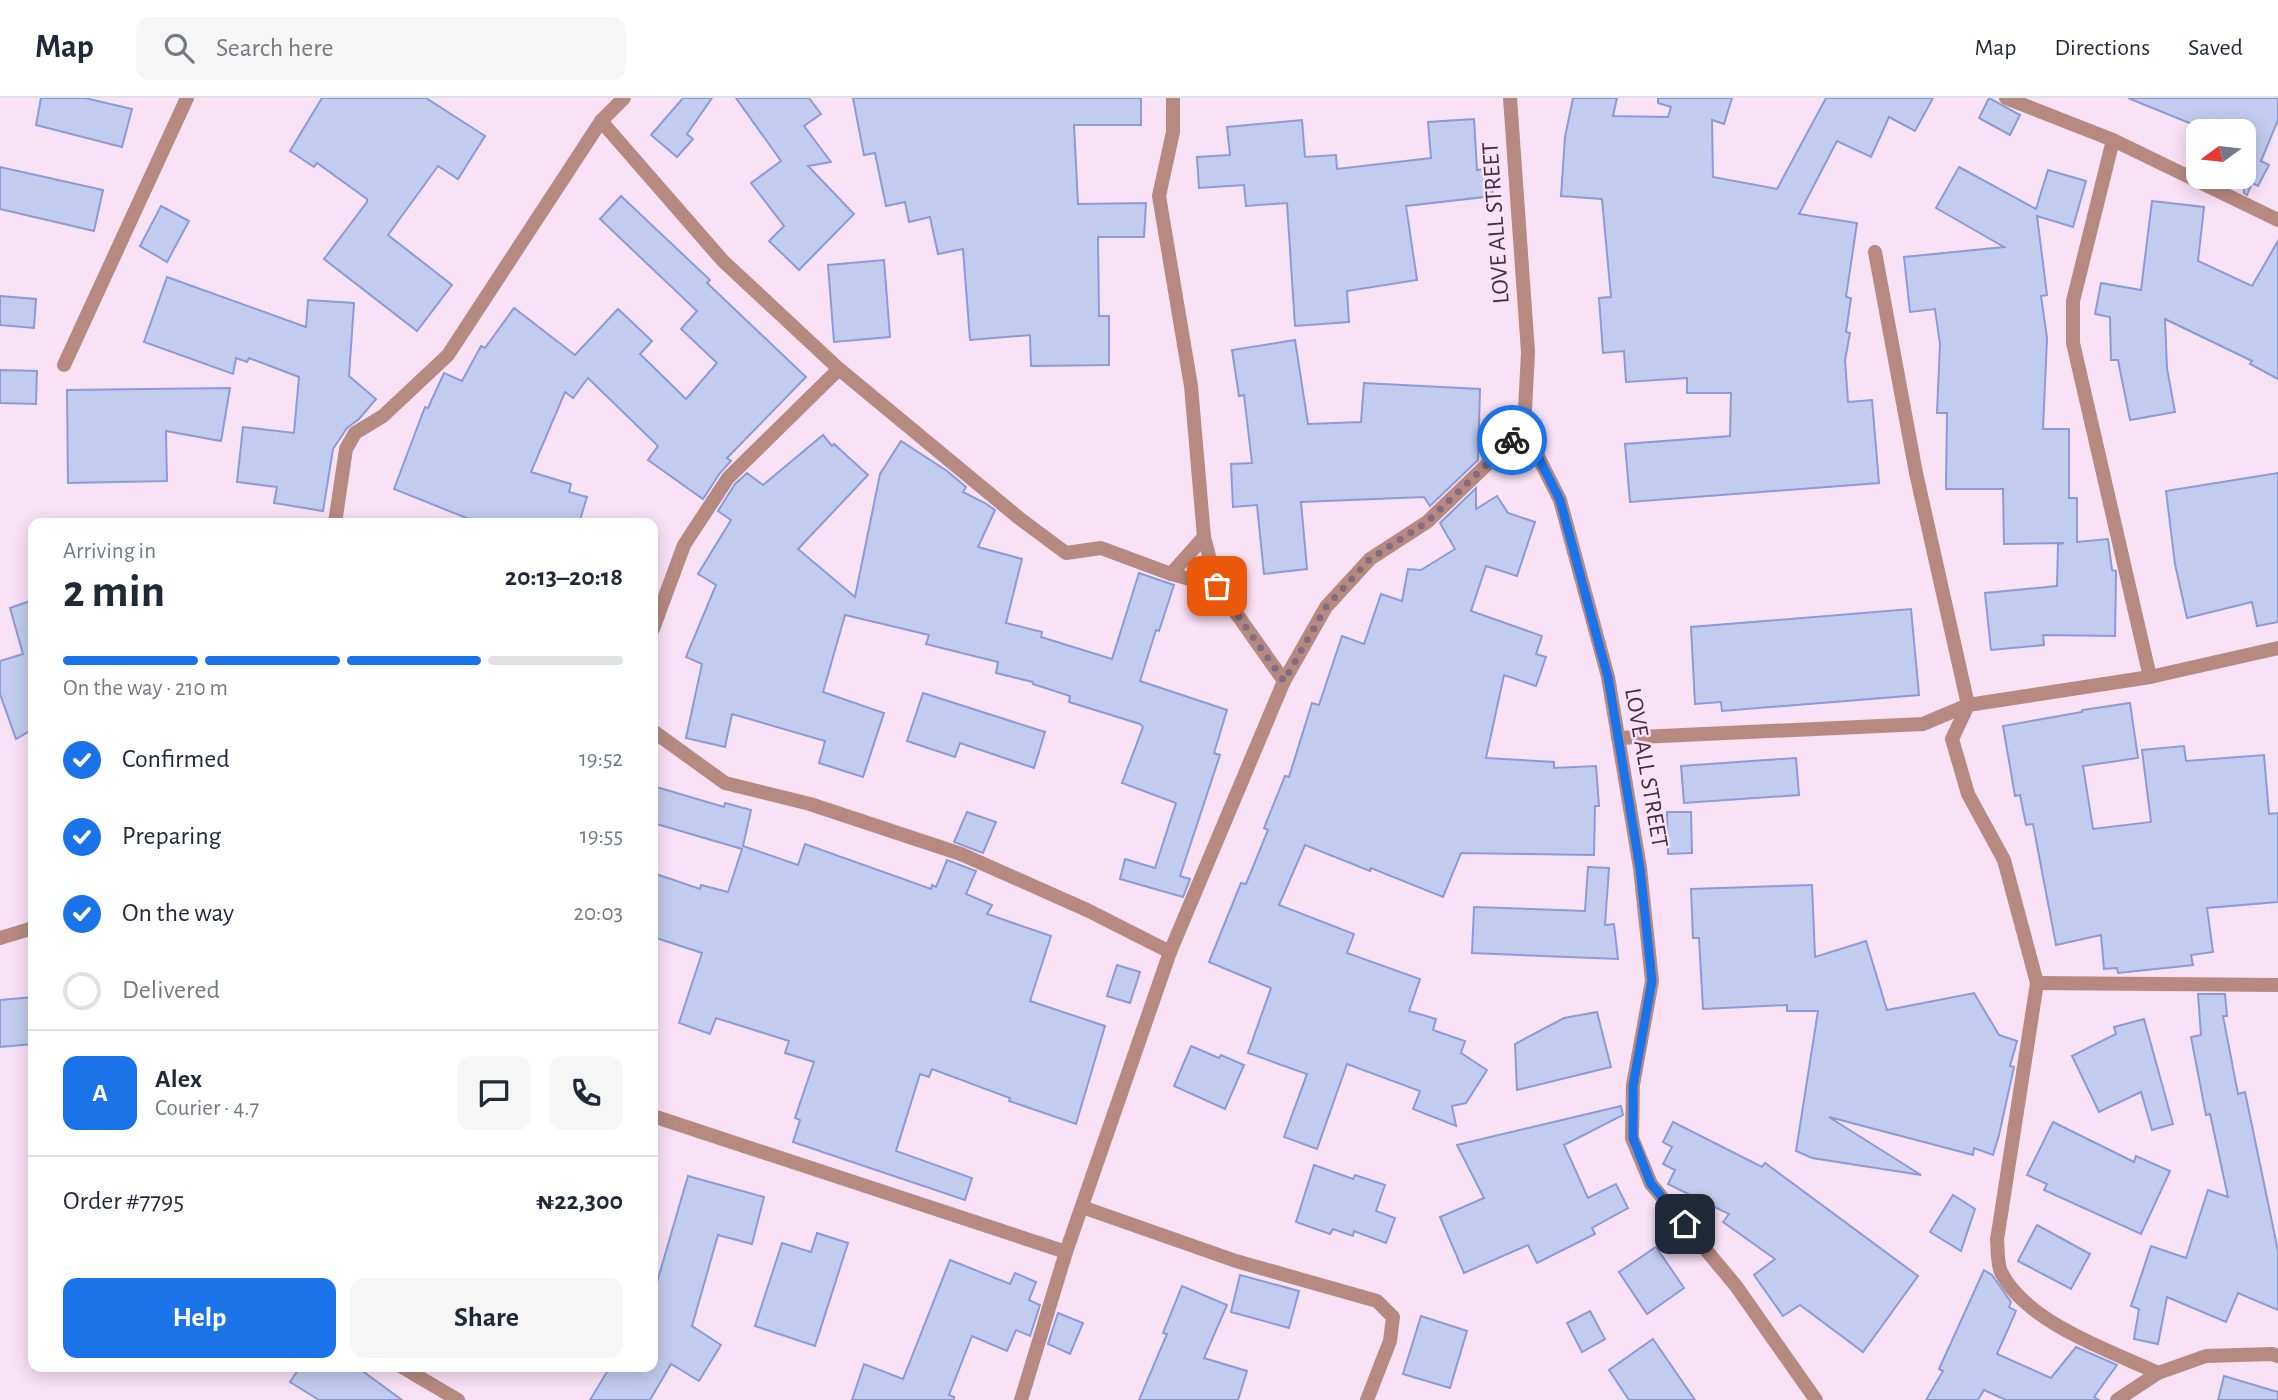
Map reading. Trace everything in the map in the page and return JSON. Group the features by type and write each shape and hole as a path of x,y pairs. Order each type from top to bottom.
{"street":[{"path":"336,518 346,449 355,433 383,416 448,355 601,121 624,98"},
{"path":"1173,98 1173,132 1159,196 1191,386 1204,537 1217,586 1284,681"},
{"name":"LOVE ALL STREET","path":"1510,98 1528,352 1524,429 1560,500 1608,677 1640,868 1652,981 1633,1086 1633,1138 1651,1184 1737,1286 1816,1400"},
{"path":"2006,98 2113,140 2278,220"},
{"path":"64,365 181,99"},
{"path":"601,121 723,261 839,369 1009,510 1066,553 1101,548 1171,574 1217,586"},
{"path":"2113,140 2073,301 2073,343 2150,677"},
{"path":"1875,251 1916,473 1969,705 1952,739 1968,794 2004,860 2037,983 1997,1240 2000,1270 2019,1297 2051,1321 2158,1373"},
{"path":"658,615 684,545 728,478 839,369"},
{"path":"1021,1400 1066,1252 1170,952 1284,681 1326,607 1370,559 1427,522 1524,429"},
{"path":"1171,574 1204,537"},
{"path":"1618,738 1923,723 1969,705 2150,677 2278,648"},
{"path":"658,735 725,783 810,804 961,855 1087,910 1170,952"},
{"path":"0,938 28,930"},
{"path":"2037,983 2278,985"},
{"path":"658,1118 1066,1252"},
{"path":"1082,1207 1236,1261 1377,1301 1393,1317 1390,1341 1367,1400"},
{"path":"2117,1400 2158,1373 2206,1356 2278,1356"},
{"path":"410,1372 458,1400"}],"building":[{"path":"41,98 85,98 132,109 122,147 36,125"},
{"path":"322,98 426,98 485,136 458,179 438,166 388,235 452,285 417,331 324,259 367,199 317,163 314,167 290,151"},
{"path":"683,98 712,98 687,134 693,139 677,157 651,135"},
{"path":"736,98 809,98 821,114 804,126 831,162 808,166 854,214 799,270 769,241 784,226 751,183 781,161"},
{"path":"853,98 1141,98 1141,125 1074,125 1078,204 1146,203 1144,237 1098,237 1099,316 1109,316 1109,365 1031,366 1030,335 970,340 963,249 938,254 930,217 909,222 905,202 886,206 875,153 864,155"},
{"path":"1573,98 1617,98 1613,116 1668,117 1671,107 1658,103 1658,98 1732,98 1724,124 1712,120 1713,177 1777,189 1826,98 1933,98 1915,131 1889,117 1871,157 1837,141 1799,214 1857,223 1846,297 1851,298 1846,332 1850,333 1845,360 1848,402 1872,400 1879,483 1630,502 1625,444 1730,436 1731,393 1687,393 1687,378 1626,382 1624,351 1603,353 1599,298 1611,297 1602,199 1561,196 1565,137"},
{"path":"1989,98 2020,115 2010,135 1979,118"},
{"path":"2128,98 2278,98 2278,120 2261,161 2269,165 2258,186 2256,119 2186,119 2186,122"},
{"path":"1474,119 1477,170 1490,168 1493,196 1406,206 1417,280 1347,291 1349,322 1295,326 1287,203 1246,206 1244,185 1199,188 1197,157 1230,155 1227,127 1302,120 1305,157 1336,155 1337,169 1431,158 1428,122"},
{"path":"0,167 103,190 94,231 0,209"},
{"path":"1959,167 2036,209 2048,170 2086,181 2073,227 2037,216 2047,295 2041,296 2047,338 2043,429 2069,429 2069,498 2077,498 2077,542 2108,539 2112,570 2116,571 2115,636 2043,635 2044,645 1991,650 1985,593 2057,586 2058,544 2064,543 2004,544 2003,489 1946,489 1947,413 1937,413 1940,344 1935,309 1910,312 1904,257 2004,247 1936,208"},
{"path":"621,196 710,280 707,283 806,377 727,458 731,461 703,499 648,460 658,446 588,378 573,398 565,392 531,472 571,484 569,492 587,497 581,518 466,518 394,489 425,407 428,408 444,373 462,381 481,346 485,348 514,308 575,355 618,309 652,341 640,354 686,399 717,363 681,329 697,311 600,219"},
{"path":"2152,201 2204,207 2198,261 2252,286 2278,241 2278,379 2250,364 2252,361 2165,319 2167,368 2175,412 2130,420 2118,360 2111,360 2110,317 2095,314 2101,283 2141,290"},
{"path":"161,206 189,221 167,262 140,246"},
{"path":"884,260 890,337 834,342 828,265"},
{"path":"167,277 306,327 308,300 354,303 349,376 376,399 359,419 347,428 333,449 323,511 274,503 277,487 237,482 243,427 294,433 299,377 249,358 247,362 236,358 233,374 144,342"},
{"path":"0,296 36,299 34,328 0,325"},
{"path":"1295,340 1308,424 1361,422 1364,383 1480,389 1478,460 1430,506 1424,497 1301,502 1307,569 1264,574 1257,505 1233,507 1231,464 1252,463 1244,395 1239,396 1232,350"},
{"path":"0,370 37,371 36,404 0,403"},
{"path":"230,388 221,441 166,431 167,481 68,483 67,390"},
{"path":"823,435 832,446 834,444 868,475 798,549 855,597 880,474 901,441 947,471 966,487 963,492 995,510 978,547 1022,559 1006,623 1042,632 1041,637 1112,659 1139,573 1174,585 1140,681 1227,710 1214,753 1220,755 1180,876 1190,879 1183,897 1120,879 1125,859 1155,868 1176,803 1122,783 1143,727 1069,702 1070,696 1033,682 996,673 998,662 926,644 929,635 845,615 823,692 884,713 863,777 819,763 825,741 732,714 725,747 686,738 702,664 686,657 716,585 698,574 731,520 718,511 735,484 747,473 763,485"},
{"path":"2278,473 2278,622 2257,626 2252,602 2187,618 2175,564 2166,491"},
{"path":"1476,488 1476,509 1497,496 1508,513 1535,522 1517,576 1486,566 1471,611 1542,636 1536,654 1546,657 1536,686 1504,675 1486,758 1554,762 1554,768 1596,766 1599,806 1595,806 1594,855 1461,853 1443,897 1305,845 1279,905 1354,934 1347,953 1420,979 1409,1011 1436,1019 1433,1030 1465,1041 1461,1053 1487,1070 1466,1103 1452,1106 1456,1126 1413,1109 1420,1091 1347,1064 1317,1149 1284,1137 1307,1074 1248,1053 1271,988 1209,962 1241,883 1246,884 1268,830 1264,828 1285,776 1289,777 1312,703 1319,705 1342,636 1364,644 1381,594 1402,601 1408,569 1421,570 1455,549 1440,523"},
{"path":"28,602 28,732 16,739 0,694 0,661 23,654 10,608"},
{"path":"1911,609 1919,695 1722,711 1721,702 1695,704 1691,627"},
{"path":"923,693 1045,732 1034,768 960,743 955,757 907,741"},
{"path":"2130,703 2138,758 2083,766 2093,829 2151,822 2142,750 2184,746 2186,761 2264,755 2269,814 2278,813 2278,902 2207,908 2213,952 2191,955 2193,965 2118,973 2117,968 2104,969 2101,935 2056,945 2033,824 2026,825 2020,795 2015,796 2003,726"},
{"path":"1796,758 1799,795 1684,803 1681,766"},
{"path":"658,787 724,807 725,803 751,810 743,846 798,865 805,844 931,889 932,885 936,887 947,860 976,871 966,894 992,905 987,914 1051,936 1030,1001 1105,1026 1076,1124 1009,1101 1010,1098 932,1069 929,1077 920,1074 896,1151 972,1178 965,1200 793,1142 800,1120 795,1118 814,1062 785,1053 789,1041 716,1018 710,1034 679,1023 702,953 658,939 658,875 700,889 701,885 728,892 742,849 658,824"},
{"path":"967,812 996,822 983,853 954,842"},
{"path":"1667,812 1691,812 1692,853 1668,854"},
{"path":"1588,867 1609,868 1605,925 1614,924 1618,959 1472,953 1474,907 1585,911"},
{"path":"1812,885 1815,957 1866,941 1887,1010 1974,993 1999,1035 2017,1041 2010,1066 2014,1067 1993,1155 1974,1148 1973,1155 1829,1117 1921,1175 1812,1158 1796,1151 1818,1011 1787,1011 1787,1005 1703,1009 1699,938 1693,938 1691,889"},
{"path":"1117,965 1140,972 1130,1003 1107,996"},
{"path":"2198,994 2225,994 2227,1016 2223,1016 2238,1094 2245,1092 2278,1251 2278,1310 2238,1293 2226,1322 2167,1297 2158,1344 2134,1339 2139,1309 2131,1306 2151,1246 2186,1258 2208,1190 2228,1197 2210,1114 2206,1115 2191,1037 2201,1035"},
{"path":"28,997 28,1044 0,1047 0,1000"},
{"path":"1597,1012 1611,1067 1517,1090 1515,1044 1564,1018"},
{"path":"2144,1019 2173,1124 2152,1130 2141,1092 2099,1112 2072,1056 2116,1034 2114,1027"},
{"path":"1191,1046 1244,1065 1225,1109 1174,1086"},
{"path":"1621,1106 1623,1115 1564,1145 1588,1198 1616,1184 1628,1208 1592,1228 1595,1234 1537,1263 1528,1245 1464,1273 1440,1217 1484,1198 1457,1145"},
{"path":"1673,1122 1762,1167 1765,1163 1918,1276 1863,1352 1800,1305 1783,1316 1754,1275 1775,1259 1723,1222 1729,1214 1668,1184 1675,1170 1663,1164 1672,1147 1663,1142"},
{"path":"2053,1122 2134,1162 2136,1156 2170,1171 2141,1234 2044,1190 2047,1184 2027,1175"},
{"path":"1314,1165 1353,1179 1355,1175 1385,1185 1376,1211 1395,1218 1386,1243 1354,1231 1353,1236 1333,1229 1330,1234 1296,1222"},
{"path":"688,1176 764,1197 752,1244 718,1235 692,1326 721,1345 699,1381 671,1364 650,1400 590,1400 607,1372 658,1372 658,1279"},
{"path":"1953,1195 1975,1209 1961,1251 1930,1232"},
{"path":"2037,1225 2090,1254 2071,1289 2018,1261"},
{"path":"817,1233 848,1243 815,1346 755,1326 782,1243 811,1252"},
{"path":"1656,1247 1684,1288 1647,1314 1619,1272"},
{"path":"950,1260 1010,1284 1015,1273 1036,1282 1029,1300 1040,1305 1030,1336 1016,1330 1007,1351 972,1336 949,1395 954,1397 954,1400 852,1400 864,1364 903,1379"},
{"path":"1984,1270 1992,1275 2011,1302 2009,1307 2016,1311 1997,1354 2051,1378 2076,1347 2117,1365 2094,1397 2099,1400 2006,1400 1984,1390 1978,1400 1926,1400 1943,1371 1939,1369"},
{"path":"1240,1275 1299,1291 1289,1328 1231,1312"},
{"path":"1182,1286 1227,1305 1204,1358 1247,1371 1238,1400 1139,1400 1167,1334 1163,1333"},
{"path":"1590,1311 1605,1339 1582,1352 1567,1323"},
{"path":"1058,1313 1083,1323 1070,1354 1048,1344"},
{"path":"1421,1316 1467,1331 1450,1388 1403,1374"},
{"path":"1653,1339 1695,1400 1629,1400 1609,1370"},
{"path":"297,1372 364,1372 402,1400 319,1400 290,1382"},
{"path":"2224,1376 2278,1392 2278,1400 2218,1400"}],"way so far":[{"path":"1217,586 1284,681 1326,607 1370,559 1427,522 1512,440"}],"route":[{"path":"1512,440 1524,429 1560,500 1608,677 1640,868 1652,981 1633,1086 1633,1138 1651,1184 1685,1224"}]}
